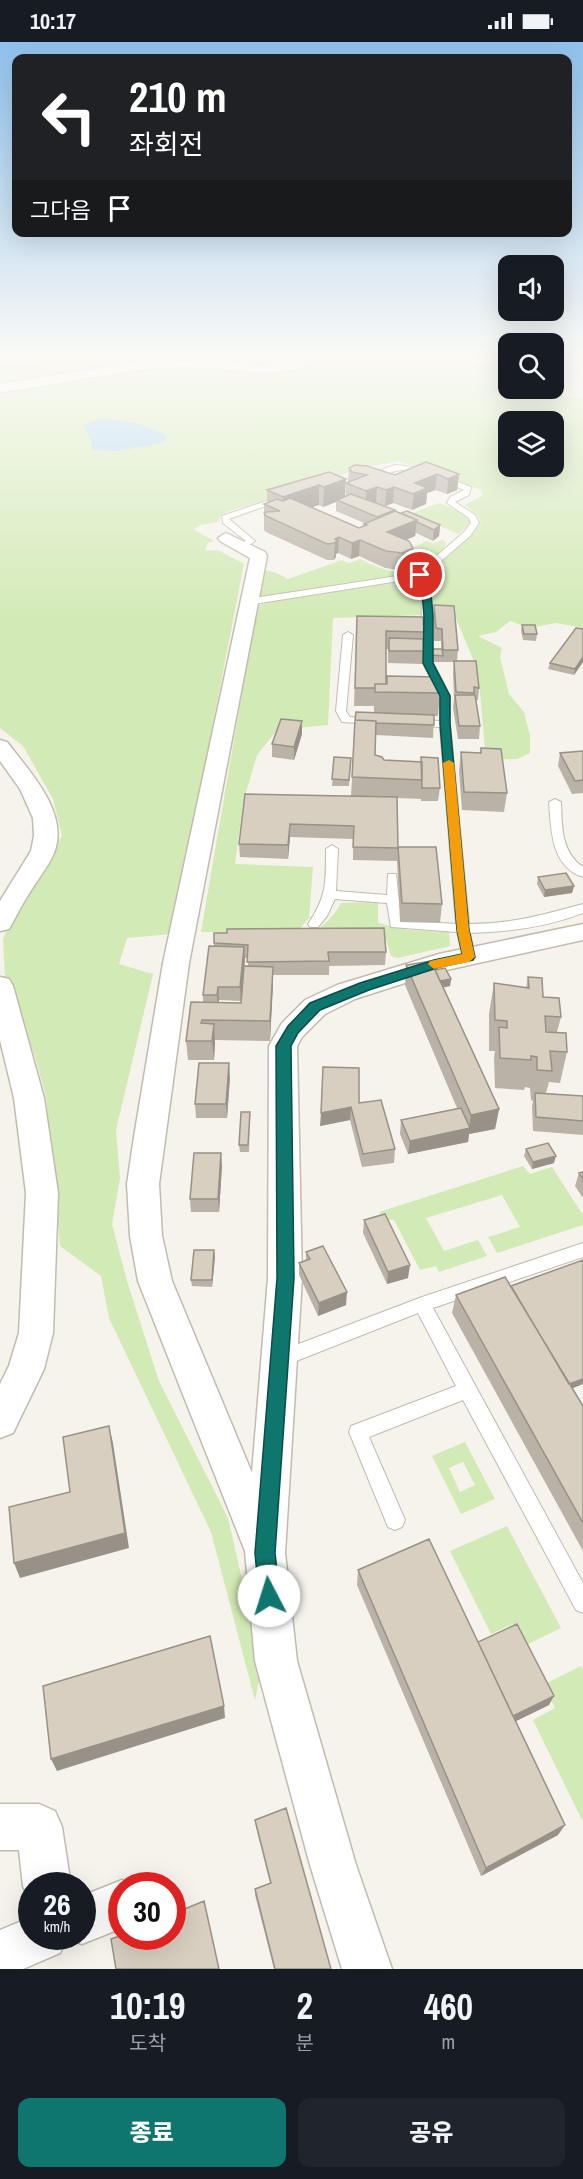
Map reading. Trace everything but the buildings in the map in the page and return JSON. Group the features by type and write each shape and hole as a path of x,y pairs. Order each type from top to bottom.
{"street":[{"path":"234,542 259,556 176,963 143,1184 146,1236 155,1281 265,1553"},
{"path":"0,746 31,788 44,818 46,836 43,851 33,870 0,923"},
{"path":"367,1969 333,1865 276,1661 265,1553 285,1278 284,1046 292,1030 315,1007 346,992 439,963 466,943 583,932"},
{"path":"0,986 28,1098 36,1138 42,1193 36,1333 26,1369 0,1421"},
{"path":"0,1827 39,1827 45,1872"},
{"path":"0,1954 18,1946"}],"lane":[{"path":"248,602 420,575 467,534 475,523 472,517 452,502 453,499 466,493 468,489 418,475 402,465 382,472 379,478 391,483"},
{"path":"234,542 251,541 225,518 285,498"},
{"path":"420,575 425,581 428,663 445,696 445,724 466,943"},
{"path":"348,635 341,711 346,720 382,722"},
{"path":"403,723 445,724"},
{"path":"555,802 558,845 564,858 583,873"},
{"path":"314,924 323,915 332,895 332,849"},
{"path":"392,877 395,924 466,943 510,928 573,913 583,908"},
{"path":"332,895 394,898"},
{"path":"279,1360 422,1304 583,1250"},
{"path":"422,1304 583,1603"},
{"path":"394,1520 358,1432 467,1390"}],"green space":[{"path":"0,446 498,446 498,477 564,477 564,446 583,446 583,628 556,623 529,628 510,621 496,632 478,636 502,648 500,657 509,694 524,712 530,736 530,753 517,759 486,760 478,671 455,616 434,615 431,571 481,523 478,516 465,505 482,496 482,492 478,489 399,461 357,469 285,495 229,511 221,515 218,522 193,529 214,541 208,543 205,550 220,551 244,564 172,934 127,938 119,964 153,974 116,1130 120,1178 112,1224 127,1281 159,1381 228,1518 262,1667 255,1700 211,1532 109,1318 101,1276 60,1246 46,1096 35,1057 5,977 3,939 16,907 37,879 62,836 53,799 23,746 0,728"},
{"path":"440,503 462,513 471,522 459,534 410,514"},
{"path":"443,540 446,543 444,549 417,573 270,597 257,596 260,572 271,572 288,579 342,560 349,563 360,559 389,571 404,571 418,563 402,552 427,541 433,543"},
{"path":"413,580 421,584 423,615 333,618 328,725 277,730 257,755 243,803 235,864 313,867 309,918 297,932 201,932 257,606 271,601"},
{"path":"378,902 378,923 408,930 449,932 450,946 398,958 391,956 386,939 298,939 323,925 333,916 341,903"},
{"path":"523,1166 530,1174 552,1167 583,1215 583,1225 497,1253 488,1237 520,1227 502,1195 426,1218 444,1251 478,1240 487,1256 439,1272 436,1266 420,1270 394,1220 383,1219 379,1212"},
{"path":"465,1442 495,1499 461,1514 432,1456","holes":["463,1462 475,1485 460,1492 449,1468"]},
{"path":"507,1526 561,1628 524,1646 513,1624 491,1634 450,1551"},
{"path":"581,1666 583,1670 583,1822 533,1720 555,1708 543,1685"}],"water":[{"path":"92,446 146,446 117,451 92,450"}],"slow traffic":[{"path":"434,964 469,957 464,942 449,763"}],"route":[{"path":"269,1596 265,1553 285,1278 284,1046 292,1030 315,1007 346,992 439,963 469,957 464,942 445,724 445,696 428,663 425,581 420,575"}]}
